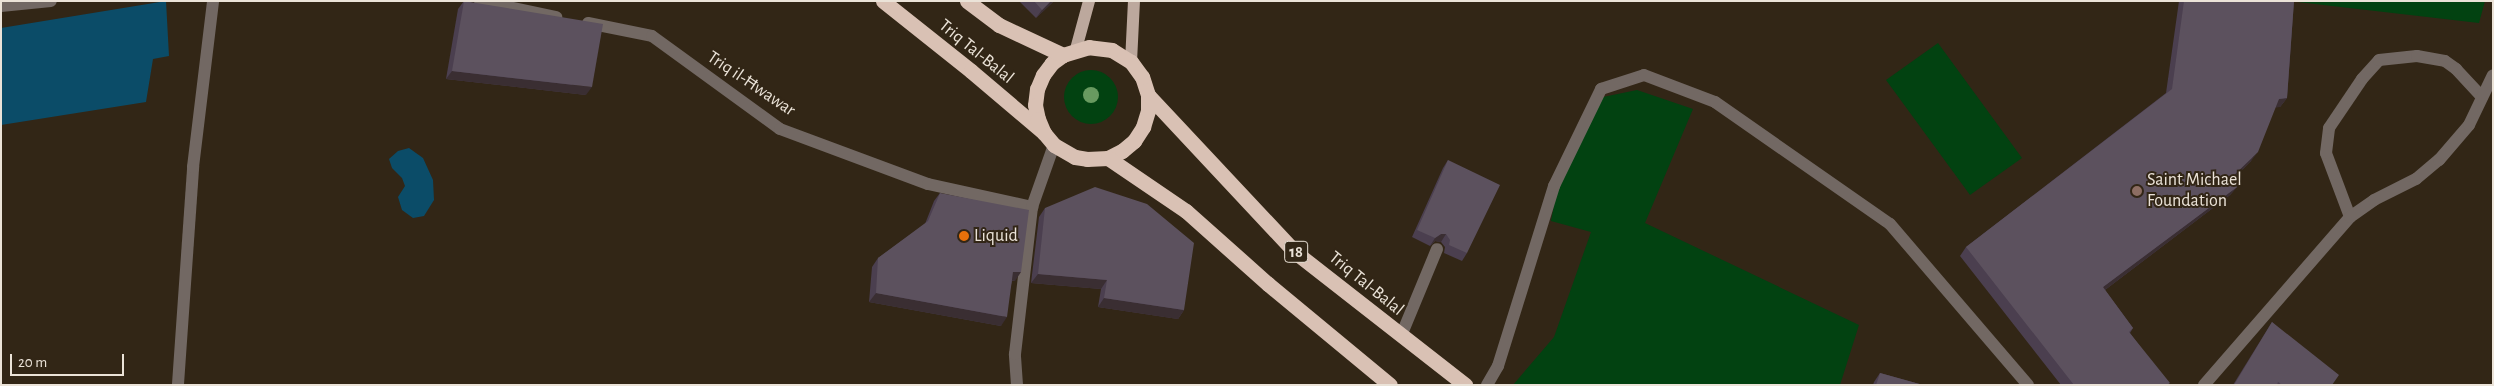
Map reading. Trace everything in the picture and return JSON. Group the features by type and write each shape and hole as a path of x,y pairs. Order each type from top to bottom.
{"highway":[{"name":"Triq Tal-Balal","path":"883,1 1044,133 1054,145 1075,157 1087,160 1108,158 1122,151 1134,141 1143,127 1148,111 1148,95 1142,77 1131,62 1112,50 1089,47 1069,52 1047,69 1037,89 1035,105 1044,133"},
{"name":"Triq Tal-Balal","path":"967,1 999,25 1069,52"},
{"name":"Triq Tal-Balal","path":"1148,95 1295,252 1464,385"},
{"name":"18","path":"1108,158 1186,211 1268,284 1390,385"}],"main road":[{"path":"1069,52 1089,1"},
{"path":"1131,62 1134,1"}],"street":[{"path":"1,6 50,1"},
{"path":"178,384 193,168 213,1"},
{"name":"Triq il-Ħwawar","path":"480,1 652,36 780,129 928,184 1032,207"},
{"path":"2350,217 2326,153 2329,128 2362,78 2379,60 2416,56 2445,61 2456,69 2482,97"},
{"path":"1487,385 1498,366 1554,186 1601,89 1644,75 1714,102 1890,224 2028,385"},
{"path":"2204,385 2350,217 2374,200 2416,179 2439,160 2469,125 2493,75"},
{"path":"1017,385 1015,354 1032,207 1054,145"},
{"path":"1401,336 1437,249"}],"green space":[{"path":"2289,1 2485,1 2479,23"},
{"path":"1938,43 2022,158 1970,195 1886,80"},
{"path":"1086,70 1096,70 1106,74 1114,82 1118,97 1114,112 1106,120 1096,124 1086,124 1076,120 1068,112 1064,102 1064,92 1068,82 1076,74"},
{"path":"1637,90 1693,109 1645,223 1859,325 1840,385 1513,385 1554,337 1591,232 1551,221 1557,188 1603,97"}],"water":[{"path":"166,1 169,56 153,59 146,102 1,125 1,28"},
{"path":"409,148 423,158 433,180 434,200 424,216 413,218 402,210 398,197 405,186 402,178 392,168 389,159 398,151"}],"building":[{"path":"464,1 603,24 592,87 452,71"},
{"path":"1034,1 1051,1 1042,10"},
{"name":"Saint Michael Foundation","path":"2184,1 2294,1 2287,98 2279,99 2258,152 2232,177 2237,187 2103,287 2133,328 2129,332 2170,383 2167,385 2074,385 1966,247 2172,89"},
{"path":"1448,160 1500,185 1467,253 1449,245 1450,240 1446,234 1441,234 1435,238 1417,230"},
{"path":"1095,187 1147,204 1194,243 1184,310 1104,298 1107,280 1038,274 1045,208"},
{"path":"940,193 1029,210 1021,272 1013,272 1007,317 876,293 878,258 928,221"},
{"path":"2272,322 2339,375 2332,385 2282,385 2278,382 2277,385 2234,385"},
{"path":"1880,373 1923,385 1876,385"}],"place":[{"name":"Saint Michael Foundation","path":"2137,191"},
{"name":"Liquid","path":"964,236"}]}
